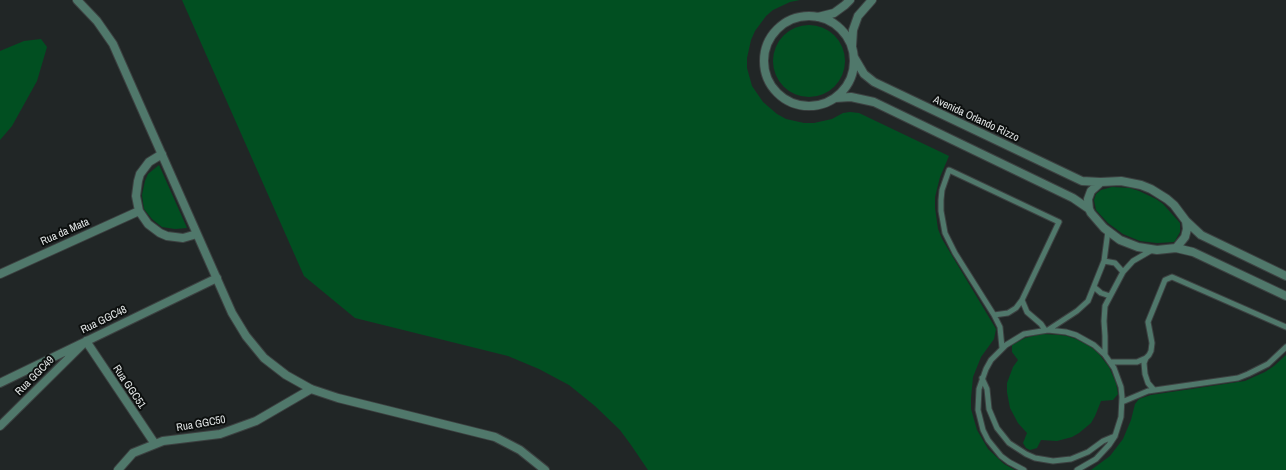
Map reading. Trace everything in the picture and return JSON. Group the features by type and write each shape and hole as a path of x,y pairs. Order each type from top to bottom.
{"street":[{"path":"77,0 97,21 113,44 239,325 255,347 275,367 298,383 311,389 338,398 495,437 520,450 545,470"},
{"path":"850,0 834,13 818,17 802,17 794,19 779,28 773,34 766,50 765,67 767,76 776,91 790,101 806,106 821,104 835,98 851,97 874,102 1073,198 1089,209 1097,221 1108,231 1129,244 1152,249 1176,248 1193,252 1286,296"},
{"path":"835,98 846,87 850,80 854,65 853,30 858,16 872,0"},
{"path":"818,17 829,21 845,34 853,53"},
{"name":"Avenida Orlando Rizzo","path":"853,53 864,74 874,82 1082,181 1101,182"},
{"path":"162,154 149,162 140,174 136,196 139,211 148,224 167,236 182,238 197,234"},
{"path":"1089,209 1089,195 1094,187 1101,182 1121,181 1141,185 1159,193 1174,205 1186,221 1201,235 1286,276"},
{"name":"Rua da Mata","path":"0,274 139,211"},
{"path":"1176,248 1185,237 1186,221"},
{"name":"Rua GGC48","path":"0,383 217,278"},
{"name":"Rua GGC49","path":"0,426 86,341"},
{"name":"Rua GGC51","path":"86,341 155,444"},
{"name":"Rua GGC50","path":"118,470 133,453 163,441 220,434 256,422 311,389"}],"lane":[{"path":"994,315 1008,313 1016,308 1022,300 1059,222 949,170 942,190 941,200 941,211 945,233 955,253 1000,327 1002,348"},
{"path":"1047,330 1071,316 1088,301 1104,261 1108,231"},
{"path":"1105,355 1105,306 1123,272 1133,261 1152,249"},
{"path":"1104,261 1115,263 1123,272"},
{"path":"1154,390 1148,383 1144,369 1146,358 1151,351 1152,342 1148,322 1165,280 1172,276 1286,326"},
{"path":"1094,287 1101,293 1110,296"},
{"path":"1022,300 1027,312 1047,330"},
{"path":"1024,470 1001,456 991,444 983,430 978,410 978,399 982,378 991,360 1002,348 1024,334 1047,330 1066,332 1076,335 1094,345 1110,362 1118,377 1121,387 1121,417 1114,436 1109,445 1096,459 1077,470"},
{"path":"1122,402 1141,393 1154,390 1238,378 1268,364 1286,347"},
{"path":"1110,362 1138,362 1146,358"},
{"path":"982,378 987,389 989,409 996,428 1009,443 1034,458 1053,461 1071,459 1088,452 1103,441 1114,436"}],"green space":[{"path":"182,0 800,0 790,2 773,10 766,16 755,31 751,40 747,58 747,68 752,86 763,102 777,114 786,119 804,123 814,123 832,119 843,113 859,113 949,156 940,177 935,197 938,229 942,239 996,329 994,339 981,357 973,377 971,409 977,430 988,449 1004,464 1015,470 648,470 620,430 595,406 569,385 539,369 508,356 355,318 304,276"},
{"path":"809,25 823,28 835,35 842,47 845,61 842,75 835,87 823,94 809,97 795,94 783,87 776,75 773,61 776,47 783,35 795,28"},
{"path":"41,39 47,47 37,81 12,126 0,140 0,51 24,41"},
{"path":"159,165 187,228 175,229 162,227 152,219 144,209 142,195 145,181 148,174"},
{"path":"1112,187 1130,188 1139,191 1163,204 1180,223 1180,232 1175,241 1157,243 1140,241 1123,234 1108,223 1096,210 1094,200 1096,194 1101,190"},
{"path":"1042,334 1067,336 1091,347 1109,367 1116,383 1118,394 1113,400 1101,401 1091,423 1079,433 1072,437 1057,441 1041,440 1037,448 1030,450 1026,448 1023,443 1027,433 1018,423 1010,408 1007,383 1013,367 1018,360 1012,352 1012,345 1025,338"},
{"path":"1286,355 1286,470 1091,470 1110,456 1123,439 1131,420 1135,404 1139,399 1151,395 1245,381 1265,372"}]}
